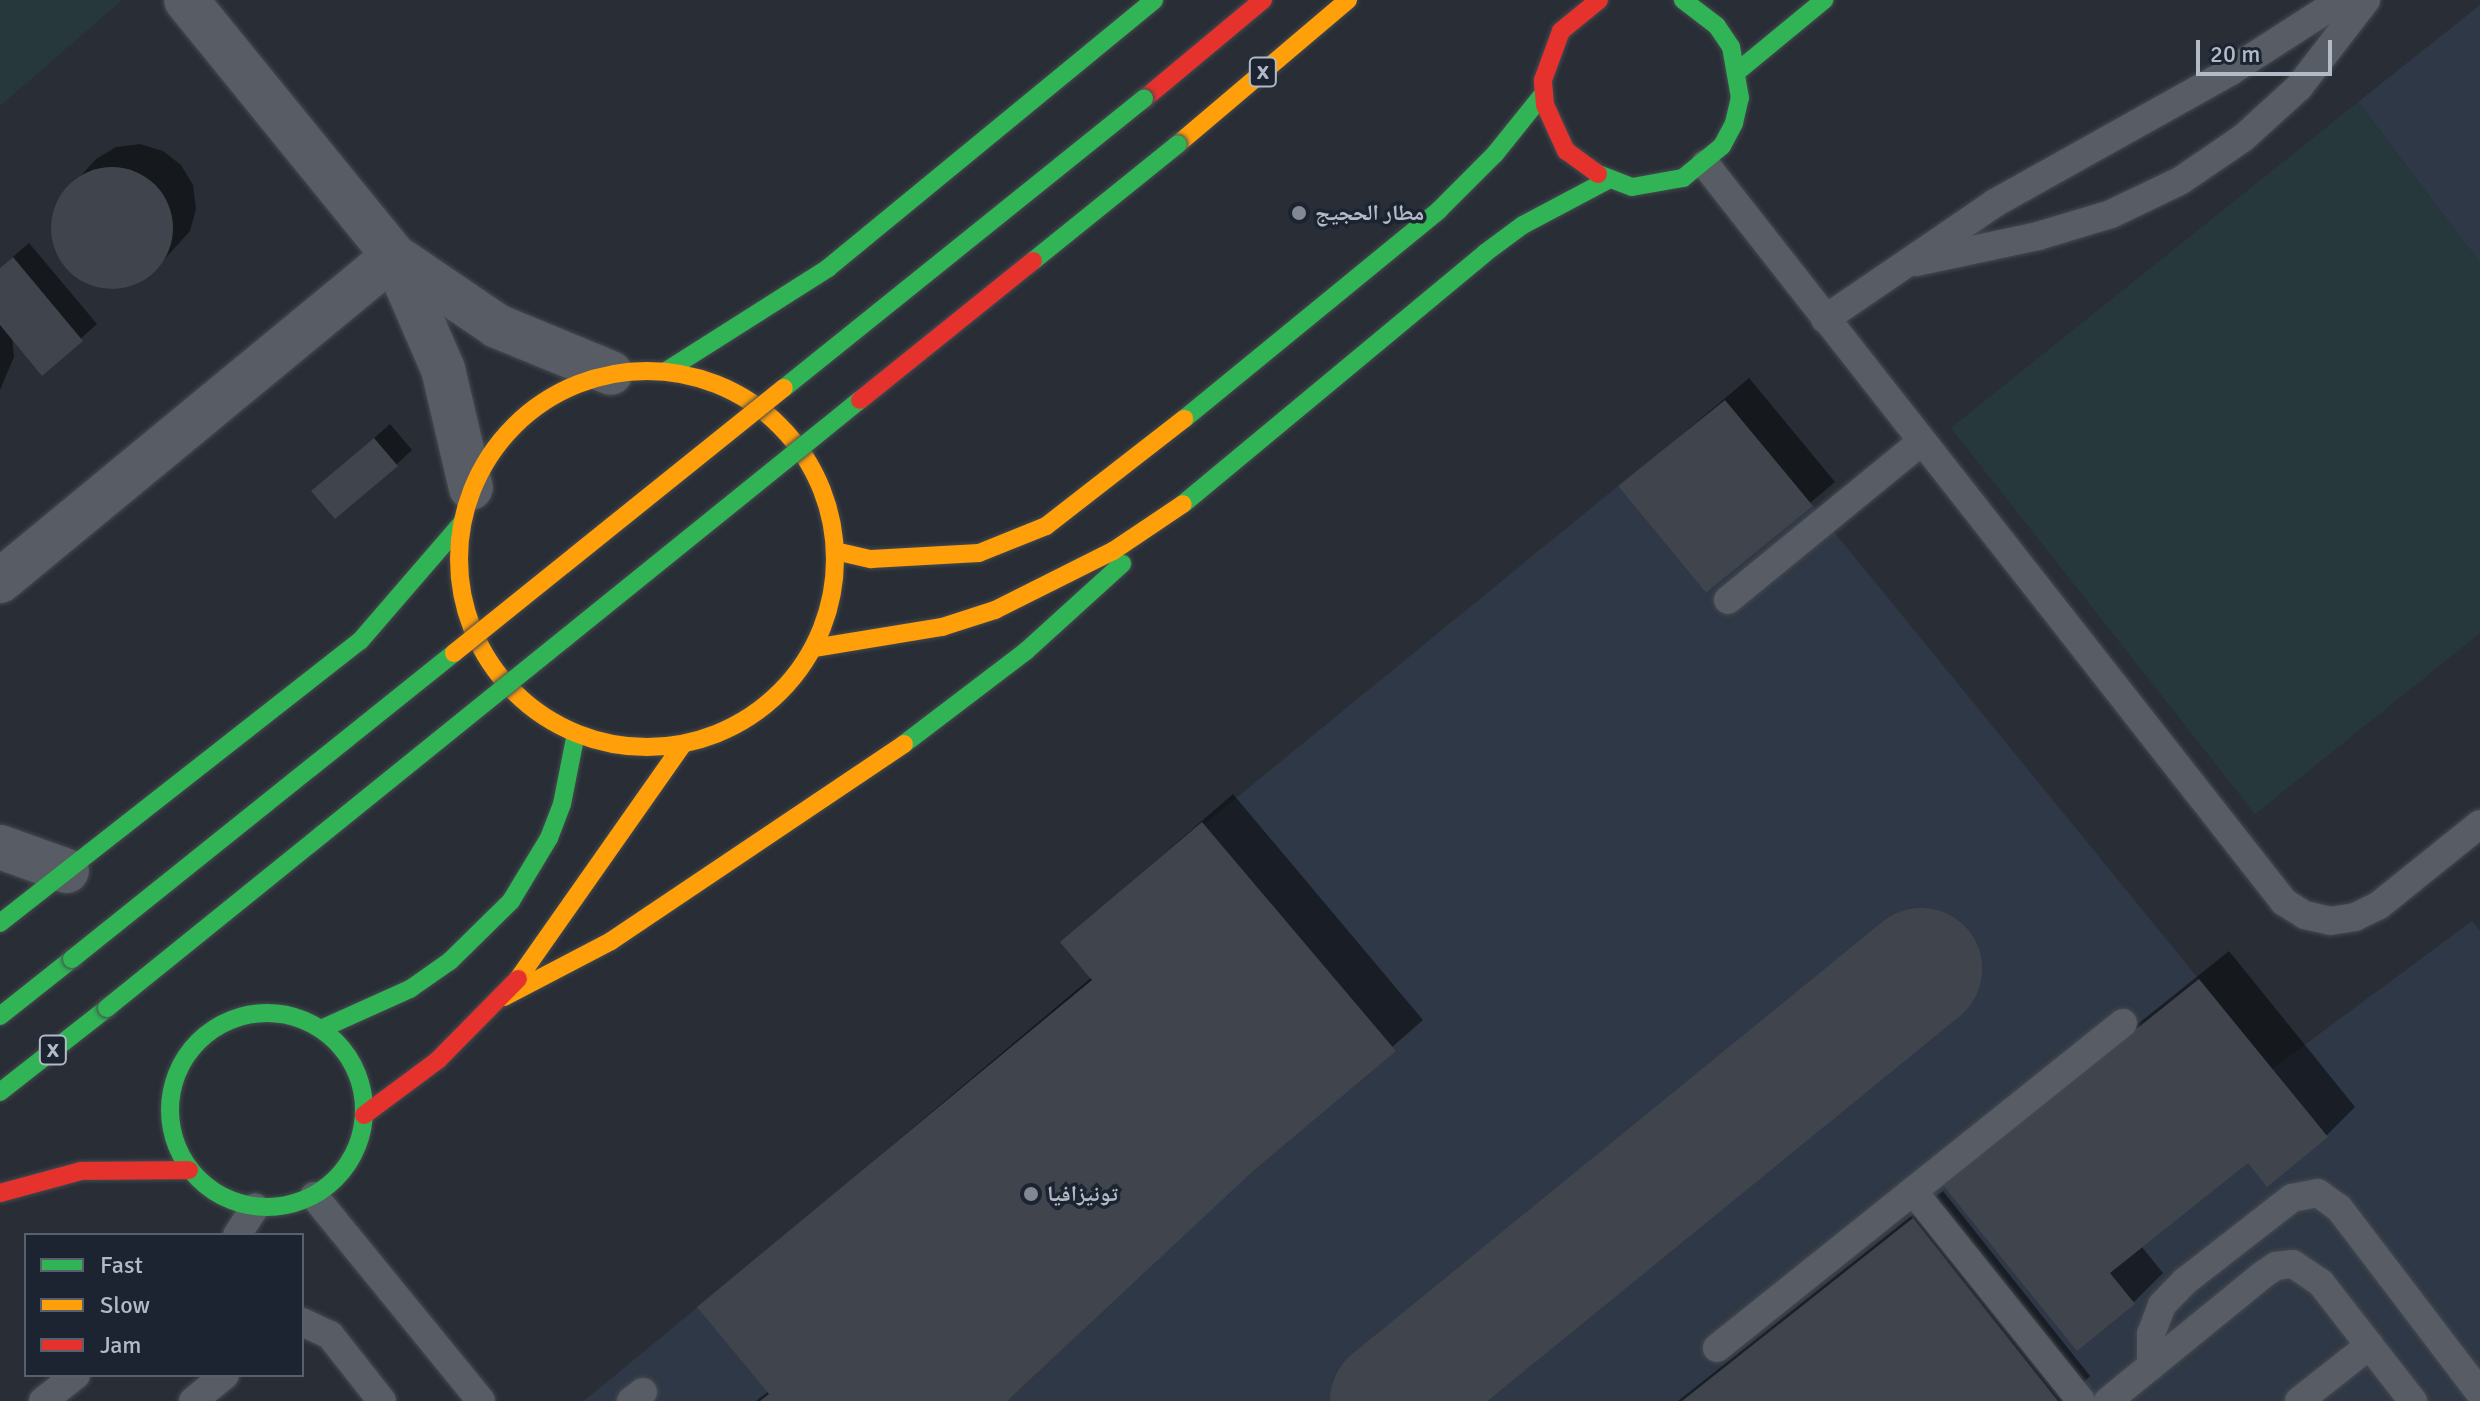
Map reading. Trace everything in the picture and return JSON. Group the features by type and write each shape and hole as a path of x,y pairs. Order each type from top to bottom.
{"main road":[{"path":"666,371 828,268 1154,0"},
{"name":"X","path":"0,1016 1144,99 1263,0"},
{"name":"X","path":"0,1092 1178,144 1348,0"},
{"path":"1599,0 1561,31 1549,54 1544,93 1552,130 1566,151 1608,180 1658,185 1705,164 1734,123 1738,71 1731,47 1697,3"},
{"path":"1738,71 1824,0"},
{"path":"835,551 883,560 943,559 1002,545 1046,526 1110,480 1439,210 1495,154 1544,93"},
{"path":"504,997 611,941 917,735 1078,606 1177,509 1485,253 1523,225 1608,180"},
{"path":"0,923 360,641 466,506 495,447 527,413 566,387 611,373 666,371 731,390 784,430 821,486 835,551 827,617 814,648 773,700 736,725 683,744 629,747 576,733 515,693 479,643 462,597 466,506"},
{"path":"814,648 942,627 995,610 1060,581 1177,509"},
{"path":"321,1029 410,989 450,961 511,901 549,838 562,804 576,733"},
{"path":"364,1115 438,1060 504,997 561,927 648,790 683,744"},
{"path":"249,1014 299,1018 321,1029 354,1066 364,1115 350,1162 314,1196 275,1208 255,1207 208,1188 189,1170 170,1124 172,1087 187,1053 225,1021 249,1014"},
{"path":"0,1193 81,1171 189,1170"}],"street":[{"path":"186,0 394,256 443,369 466,506"},
{"path":"394,256 497,326 611,373"},
{"path":"0,581 394,256"},
{"path":"0,847 67,871"}],"lane":[{"path":"1825,319 1995,203 2231,71 2341,0"},
{"path":"1903,264 2053,232 2111,214 2180,181 2243,138 2299,87 2366,0"},
{"path":"1705,164 2284,902 2305,915 2330,921 2355,917 2378,906 2480,824"},
{"path":"1728,600 1921,442"},
{"path":"1717,1348 2123,1023"},
{"path":"1913,1191 2081,1401"},
{"path":"2151,1366 2151,1334 2162,1305 2184,1282 2292,1198 2318,1193 2339,1208 2480,1393"},
{"path":"314,1196 481,1401"},
{"path":"238,1233 255,1207"},
{"path":"2121,1398 2151,1366 2261,1276 2276,1266 2293,1264 2321,1283 2413,1401"},
{"path":"304,1323 330,1335 382,1401"},
{"path":"2299,1401 2370,1345"},
{"path":"43,1401 73,1377"},
{"path":"193,1401 223,1377"}],"shaded area":[{"path":"0,0 122,0 0,106"},
{"path":"2480,5 2480,263 2358,102"},
{"path":"2358,102 2480,263 2480,633 2255,814 1951,428"},
{"path":"1618,486 1706,593 1813,506 2272,1069 2472,921 2480,931 2480,1401 584,1401 1092,981 1060,942"}],"building":[{"path":"112,167 135,171 155,185 169,205 173,228 169,251 155,271 135,285 112,289 89,285 69,271 55,251 51,228 55,205 69,185 89,171"},
{"path":"13,257 83,341 42,376 0,325 0,268"},
{"path":"1725,400 1813,506 1706,593 1618,486"},
{"path":"374,438 398,466 335,519 311,491"},
{"path":"1202,822 1396,1051 1253,1171 1007,1401 760,1401 769,1394 697,1307 1092,980 1060,942"},
{"path":"2199,979 2328,1137 2267,1187 2248,1163 2110,1273 2135,1304 2077,1351 1942,1184"},
{"path":"1913,1218 2058,1401 1682,1401"}],"taxiway":[{"path":"1391,1401 1921,969"}],"traffic: fast":[{"path":"666,371 828,268 1154,0"},
{"path":"1598,174 1632,187 1683,178 1722,146 1734,123 1740,98 1731,47 1717,26 1683,0"},
{"path":"1738,71 1824,0"},
{"path":"1184,419 1439,210 1495,154 1544,93"},
{"path":"784,388 1144,99"},
{"path":"1033,261 1178,144"},
{"path":"1183,504 1485,253 1523,225 1608,180"},
{"path":"107,1008 860,400"},
{"path":"0,923 360,641 461,524"},
{"path":"904,744 1026,651 1122,564"},
{"path":"72,959 454,653"},
{"path":"321,1029 410,989 450,961 511,901 549,838 562,804 576,733"},
{"path":"0,1016 72,959"},
{"path":"0,1092 107,1008"},
{"path":"267,1013 286,1014 304,1020 336,1041 357,1073 363,1091 364,1110 363,1129 357,1147 336,1179 304,1200 286,1206 267,1207 248,1206 230,1200 198,1179 177,1147 171,1129 170,1110 171,1091 177,1073 198,1041 230,1020 248,1014 267,1013"}],"traffic: slow":[{"path":"1178,144 1348,0"},
{"path":"647,371 684,374 719,385 752,402 780,426 804,454 821,487 832,522 835,559 832,596 821,631 804,664 780,692 752,716 719,733 684,744 647,747 610,744 575,733 542,716 514,692 490,664 473,631 462,596 459,559 462,522 473,487 490,454 514,426 542,402 575,385 610,374 647,371"},
{"path":"454,653 784,388"},
{"path":"835,551 871,559 979,553 1046,526 1184,419"},
{"path":"814,648 942,627 995,610 1113,551 1183,504"},
{"path":"518,979 683,744"},
{"path":"504,997 611,941 904,744"}],"traffic: jam":[{"path":"1144,99 1263,0"},
{"path":"1598,174 1566,151 1545,105 1543,80 1561,31 1599,0"},
{"path":"860,400 1033,261"},
{"path":"364,1115 438,1060 518,979"},
{"path":"0,1193 81,1171 189,1170"}],"place":[{"name":"مطار الحجيج","path":"1299,213"},
{"name":"تونيزافيا","path":"1031,1194"}]}
